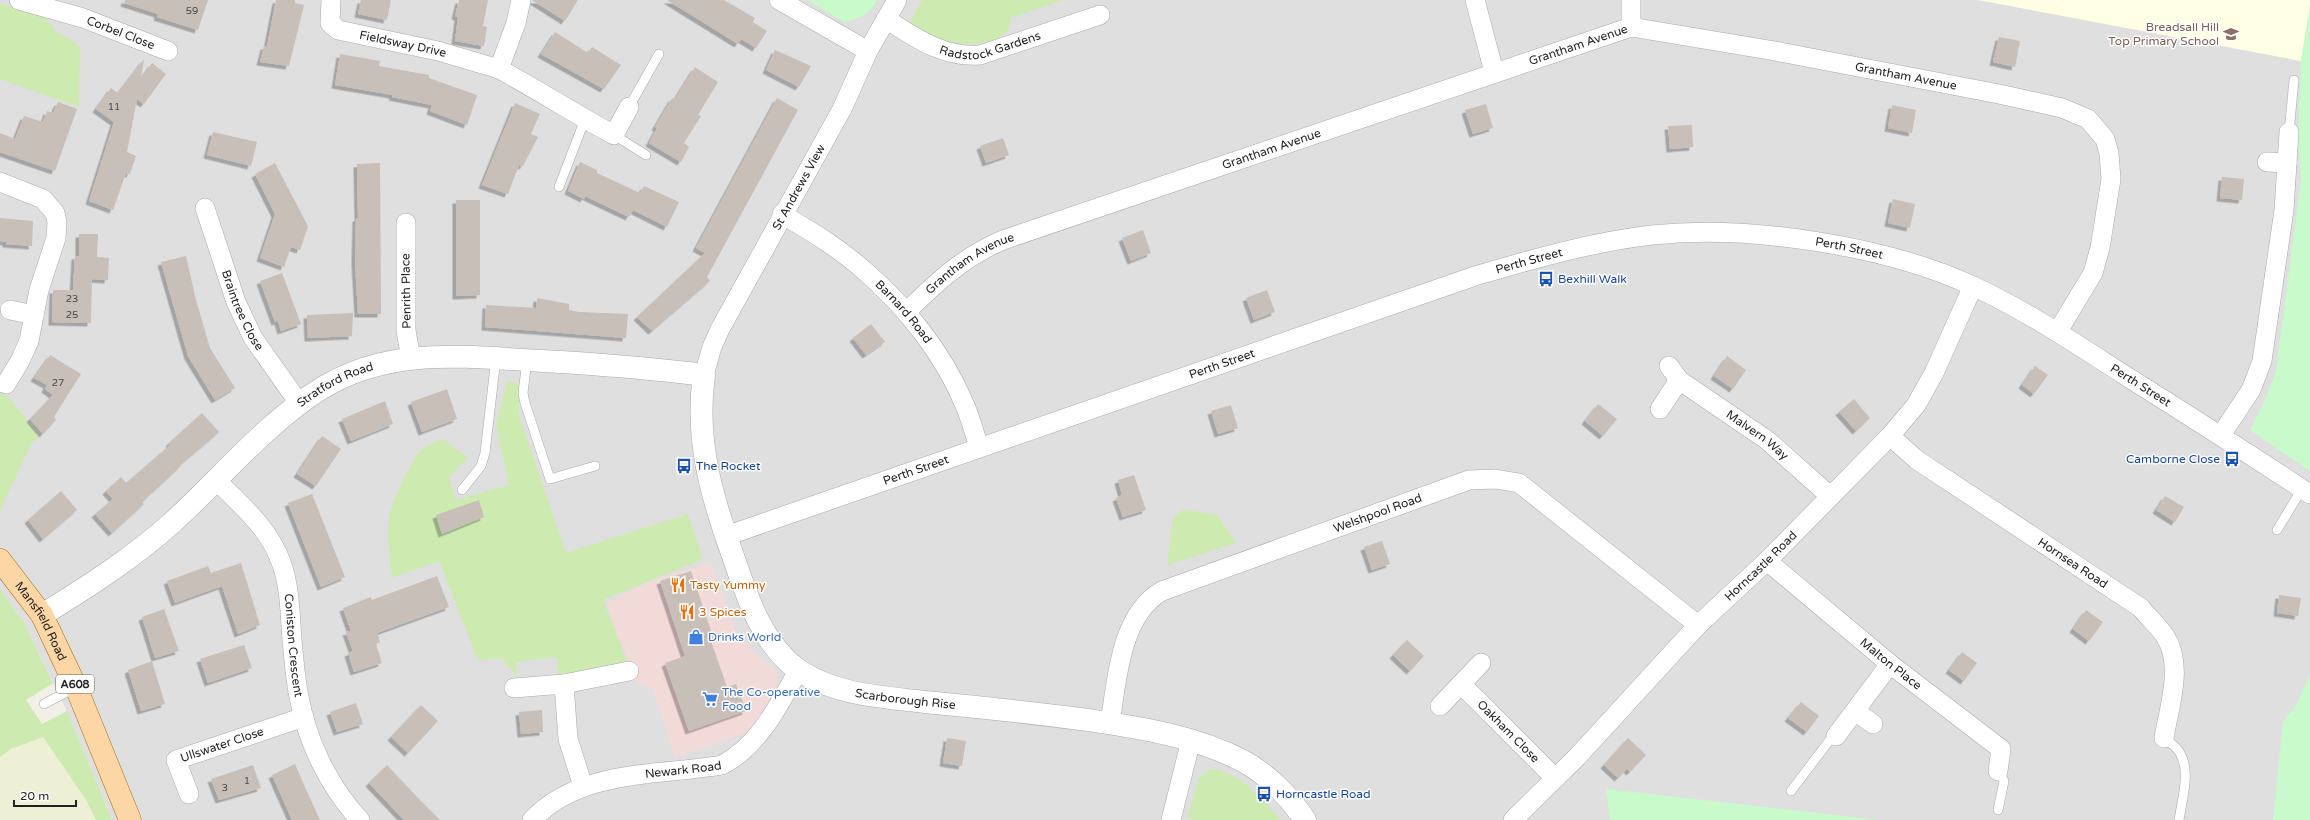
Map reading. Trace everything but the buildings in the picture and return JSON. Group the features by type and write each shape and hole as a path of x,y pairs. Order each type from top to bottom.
{"main road":[{"name":"Mansfield Road","path":"0,560 42,615 76,687 130,820"}],"street":[{"name":"Corbel Close","path":"19,0 75,7 168,51"},
{"name":"Fieldsway Drive","path":"330,0 330,23 338,30 438,50 499,69 585,119 614,134"},
{"path":"499,69 516,23 521,0"},
{"path":"779,0 868,51"},
{"name":"St Andrews View","path":"704,376 712,347 720,329 782,214 842,109 868,51 897,0"},
{"path":"1475,0 1494,72"},
{"path":"1631,0 1631,27"},
{"name":"Radstock Gardens","path":"886,19 931,47 952,54 967,56 980,55 1100,15"},
{"name":"Grantham Avenue","path":"906,312 960,263 981,250 1003,240 1494,72 1631,27 1775,50 2000,94 2062,108 2088,119 2105,139 2110,154 2111,179 2100,248 2093,273 2058,331"},
{"path":"614,134 629,107"},
{"path":"2221,435 2251,390 2262,361 2284,210 2289,132"},
{"path":"2267,162 2287,163"},
{"path":"0,182 42,199 55,213 58,222 56,238 39,290 29,341 20,361 3,382"},
{"name":"Braintree Close","path":"205,208 236,302 253,338 299,403"},
{"name":"Barnard Road","path":"782,214 843,254 867,273 906,312 951,377 964,401 979,447"},
{"name":"Penrith Place","path":"406,223 406,331 412,358"},
{"name":"Perth Street","path":"726,536 1475,276 1544,256 1606,242 1654,235 1729,233 1776,236 1826,243 1892,258 1973,286 2058,331 2221,435 2306,492"},
{"name":"Horncastle Road","path":"1513,820 1555,778 1698,625 1767,561 1890,436 1916,405 1934,372 1973,286"},
{"path":"10,310 34,315"},
{"name":"Stratford Road","path":"42,615 131,557 174,520 299,403 348,375 385,363 433,356 496,358 668,370 704,376"},
{"name":"Malvern Way","path":"1660,409 1674,373 1767,440 1830,496"},
{"name":"Scarborough Rise","path":"704,376 700,414 702,448 712,497 750,604 773,646 798,670 834,687 874,696 1110,723 1157,731 1191,740 1229,754 1252,767 1276,787 1305,820"},
{"name":"Hornsea Road","path":"1890,436 1917,460 2140,608 2165,637 2174,658 2174,677 2164,738"},
{"name":"Welshpool Road","path":"1110,723 1119,670 1132,621 1144,603 1153,596 1162,591 1469,480 1495,479 1519,483 1698,625"},
{"name":"Coniston Crescent","path":"216,480 258,523 281,562 286,583 298,696 304,717 326,772 340,795 360,820"},
{"name":"Malton Place","path":"1767,561 1890,664 2001,749 1998,771"},
{"path":"1440,706 1481,663"},
{"path":"1836,736 1890,664"},
{"name":"Newark Road","path":"532,820 562,796 583,786 619,778 722,765 735,758 763,729 798,670"},
{"path":"514,688 564,684 629,671"},
{"path":"564,684 568,739 583,786"},
{"name":"Oakham Close","path":"1461,684 1555,778"},
{"path":"1855,711 1873,724"},
{"name":"Ullswater Close","path":"189,794 176,760 304,717"},
{"path":"1171,820 1191,740"}],"lane":[{"path":"629,107 659,54"},
{"path":"2289,132 2294,80"},
{"path":"558,187 585,119"},
{"path":"614,134 646,155"},
{"path":"462,490 481,466 485,453 496,358"},
{"path":"526,360 523,393 525,403 550,479 596,466"},
{"path":"2277,530 2306,492"},
{"path":"44,704 76,687"},
{"path":"1791,791 1829,741 1836,736"},
{"path":"2164,738 2180,751 2184,764 2185,781 2179,820"},
{"path":"1998,771 2004,781 1998,810"}],"shaded area":[{"path":"0,0 2310,0 2310,820 112,820 67,711 24,623 0,589"},
{"name":"Breadsall Hill Top Primary School","path":"1978,0 2310,0 2310,6 2301,61"},
{"path":"711,563 736,631 757,656 777,671 777,691 753,730 675,758 653,689 636,682 606,603 654,580"},
{"path":"43,736 86,800 96,820 0,820 0,757 11,749"}],"green space":[{"path":"808,0 877,0 871,9 863,16 844,22"},
{"path":"922,0 1063,0 1011,18 1009,28 994,40 971,44 940,39 910,22"},
{"path":"0,4 41,14 48,19 55,31 73,41 80,47 79,107 0,79"},
{"path":"2310,6 2310,471 2250,430 2264,403 2276,371 2301,180 2298,139 2301,61"},
{"path":"507,381 519,384 519,415 566,553 688,514 703,559 603,600 630,668 558,678 557,657 516,662 517,678 502,658 478,660 439,561 392,578 388,539 389,516 397,492 406,473 419,452 431,444 444,439 468,458 449,477 456,500 509,485 496,425"},
{"path":"0,390 10,399 39,436 30,446 0,511"},
{"path":"1183,509 1217,515 1236,543 1167,565 1173,518"},
{"path":"0,589 24,623 53,683 26,700 42,724 67,711 112,820 96,820 86,800 43,737 11,749 0,757"},
{"path":"2310,675 2310,820 2273,820 2283,722 2296,705"},
{"path":"1210,769 1231,775 1250,787 1281,820 1198,820 1187,818 1199,778"},
{"path":"1606,789 1878,820 1610,820"}],"place":[{"name":"Breadsall Hill Top Primary School","path":"2231,34"},
{"name":"Bexhill Walk","path":"1546,279"},
{"name":"Camborne Close","path":"2232,459"},
{"name":"The Rocket","path":"684,466"},
{"name":"Tasty Yummy","path":"678,585"},
{"name":"3 Spices","path":"687,612"},
{"name":"Drinks World","path":"696,637"},
{"name":"The Co-operative Food","path":"710,699"},
{"name":"Horncastle Road","path":"1264,794"}]}
